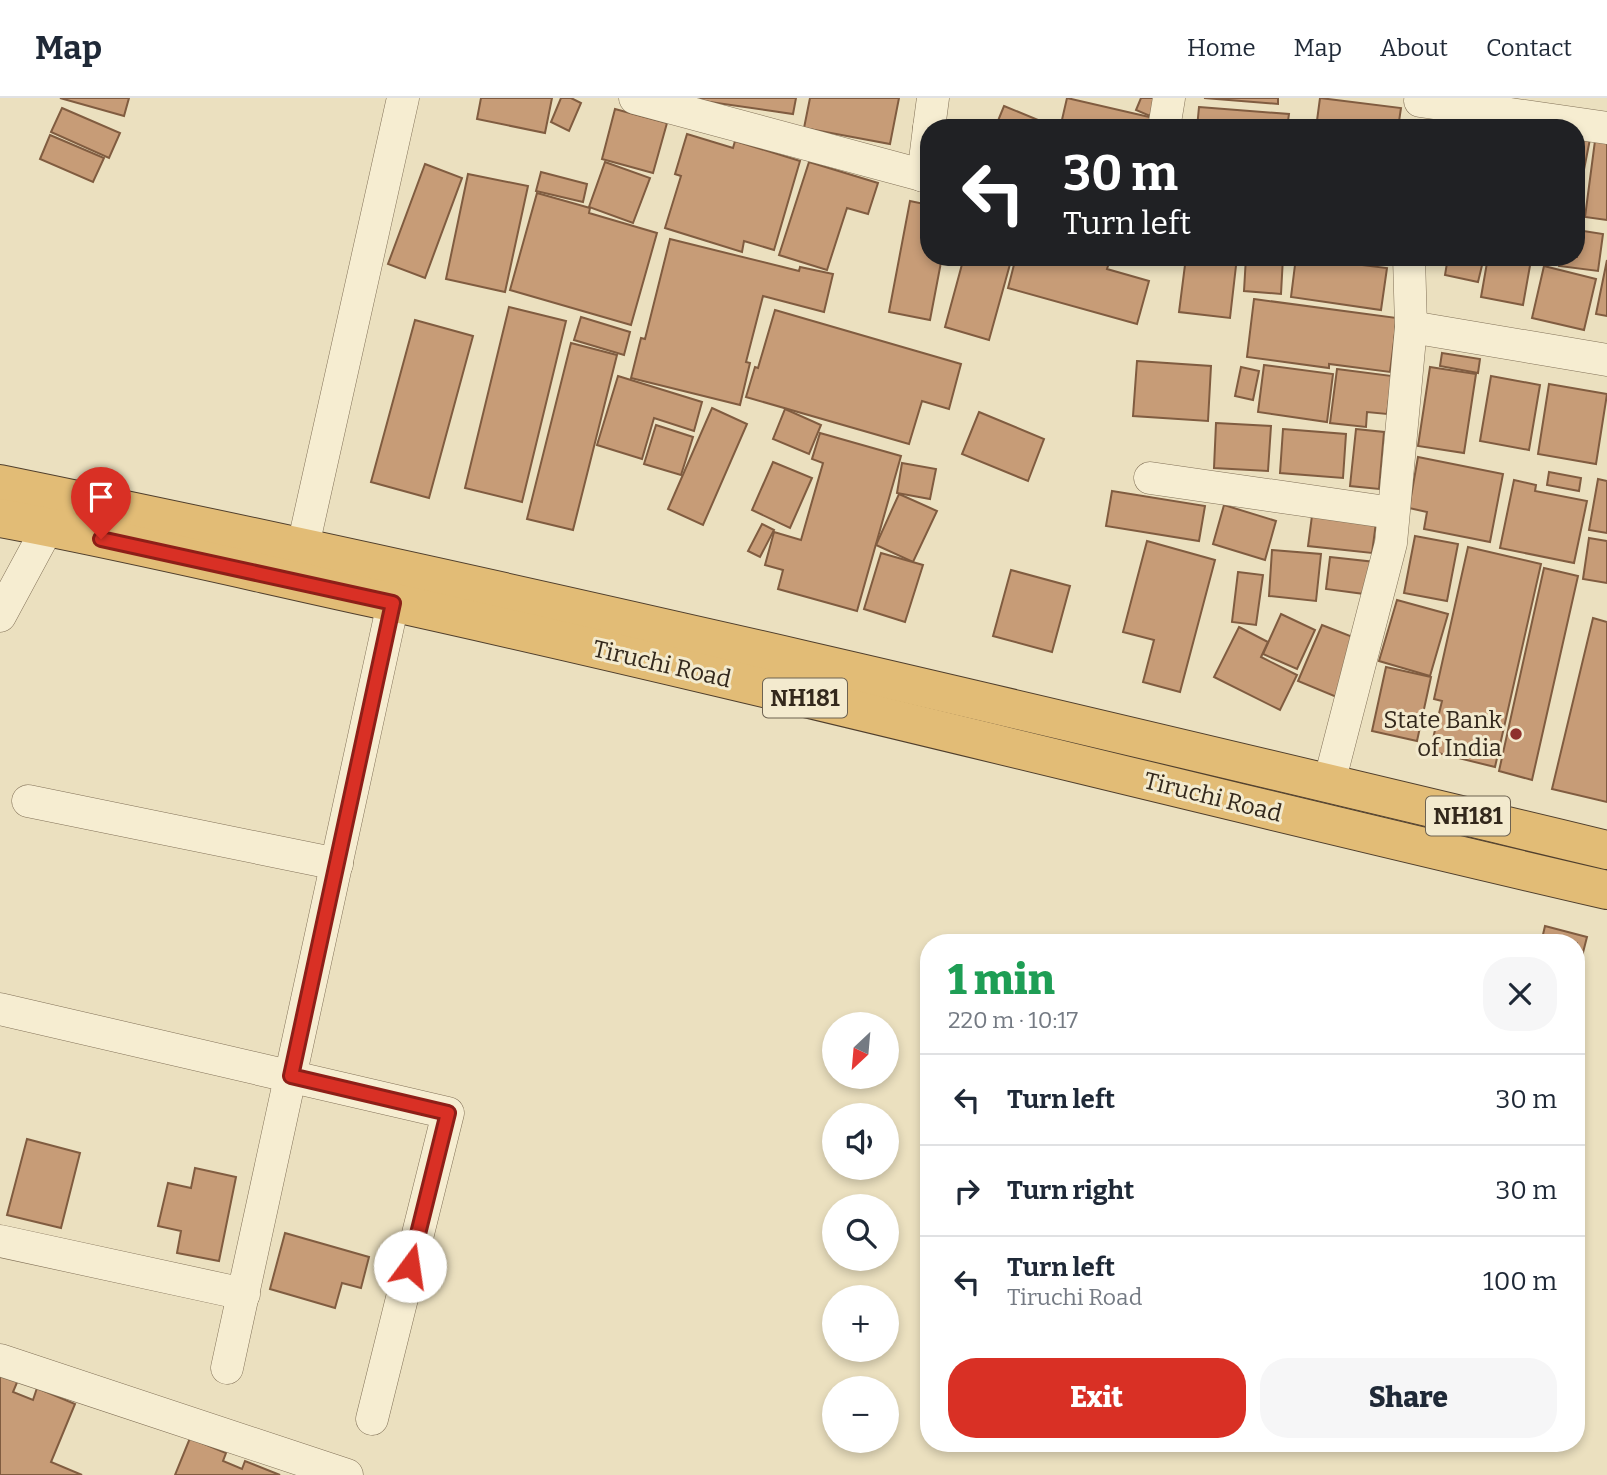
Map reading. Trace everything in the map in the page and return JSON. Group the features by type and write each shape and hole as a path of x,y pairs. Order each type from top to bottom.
{"highway":[{"name":"Tiruchi Road","path":"0,484 303,546 985,701 1607,850"},
{"name":"Tiruchi Road","path":"0,518 393,603 961,735 1318,823 1607,890"}],"street":[{"path":"303,546 403,98"},
{"path":"635,98 676,103 920,174"},
{"path":"930,119 933,98"},
{"path":"1166,119 1169,98"},
{"path":"1420,109 1518,119"},
{"path":"1585,126 1607,128"},
{"path":"1329,783 1391,543 1411,327 1409,266"},
{"path":"1411,327 1607,360"},
{"path":"1150,478 1394,513"},
{"path":"0,616 48,527"},
{"path":"228,1368 393,603"},
{"path":"28,802 337,864"},
{"path":"0,1009 448,1113 372,1419"},
{"path":"0,1241 244,1294"},
{"path":"0,1360 347,1475"}],"building":[{"path":"60,98 129,98 124,116"},
{"path":"481,98 552,98 545,133 477,119"},
{"path":"561,98 571,98 581,103 569,131 551,122"},
{"path":"796,98 793,114 696,100"},
{"path":"810,98 899,98 890,144 804,128"},
{"path":"1067,98 1158,119 1062,119"},
{"path":"1141,98 1158,98 1150,116 1136,110"},
{"path":"1204,98 1278,98 1278,104"},
{"path":"1320,98 1401,108 1399,119 1317,119"},
{"path":"1004,106 1036,119 999,119"},
{"path":"1199,107 1289,114 1288,119 1198,119"},
{"path":"62,108 120,133 109,158 51,132"},
{"path":"615,109 667,123 653,173 602,159"},
{"path":"1585,133 1591,134 1585,164"},
{"path":"1596,133 1607,134 1607,220 1585,217"},
{"path":"687,134 733,148 735,141 800,161 774,250 744,241 742,252 665,228 681,176 675,174"},
{"path":"50,135 104,158 93,182 40,159"},
{"path":"605,162 650,178 633,223 589,207"},
{"path":"809,162 878,183 868,214 847,208 827,270 779,255"},
{"path":"425,164 462,178 425,278 388,264"},
{"path":"541,172 587,184 583,202 536,191"},
{"path":"468,174 528,186 505,292 446,279"},
{"path":"537,193 590,208 589,213 657,233 631,325 510,290"},
{"path":"910,201 920,203 920,266 940,266 930,320 889,312"},
{"path":"1585,231 1603,234 1598,271 1559,266 1585,266"},
{"path":"670,239 799,271 800,267 833,274 824,312 763,296 746,362 750,363 740,405 631,378 641,338 645,339"},
{"path":"1607,260 1607,316 1596,314"},
{"path":"962,266 1010,266 989,340 945,327"},
{"path":"1014,266 1108,266 1107,269 1149,281 1137,324 1008,288"},
{"path":"1185,266 1236,266 1230,318 1179,312"},
{"path":"1245,266 1283,266 1281,294 1244,291"},
{"path":"1295,266 1387,268 1381,310 1291,297"},
{"path":"1446,266 1482,266 1478,282 1445,275"},
{"path":"1486,266 1530,266 1523,305 1481,297"},
{"path":"1544,266 1596,279 1584,330 1532,318"},
{"path":"1254,299 1397,318 1390,372 1329,364 1329,368 1247,357"},
{"path":"509,307 566,321 522,502 465,488"},
{"path":"775,310 961,364 949,409 922,401 909,444 746,397 755,367 758,368"},
{"path":"581,317 630,332 624,355 574,340"},
{"path":"415,320 473,336 429,498 371,482"},
{"path":"571,343 617,355 573,530 527,519"},
{"path":"1442,353 1480,359 1478,373 1440,366"},
{"path":"1137,361 1211,366 1208,421 1133,416"},
{"path":"1264,365 1333,374 1327,422 1258,412"},
{"path":"1241,367 1259,371 1253,400 1235,396"},
{"path":"1430,367 1476,374 1464,453 1418,446"},
{"path":"1337,369 1392,376 1387,414 1367,412 1366,427 1330,423"},
{"path":"618,376 702,402 694,431 654,418 642,459 597,445"},
{"path":"1491,376 1540,385 1529,450 1480,441"},
{"path":"1549,384 1607,394 1596,464 1538,454"},
{"path":"712,408 747,424 703,525 668,509"},
{"path":"785,409 821,425 809,454 773,439"},
{"path":"979,412 1044,439 1028,481 962,454"},
{"path":"1216,423 1271,426 1268,471 1214,468"},
{"path":"656,425 693,437 681,475 644,464"},
{"path":"1283,429 1346,434 1343,478 1280,473"},
{"path":"1356,429 1384,432 1379,489 1350,486"},
{"path":"820,433 901,456 857,611 778,589 783,570 765,565 774,532 801,540 823,463 812,459"},
{"path":"1418,457 1503,474 1490,542 1424,529 1427,512 1409,508"},
{"path":"773,462 812,478 790,528 752,510"},
{"path":"902,463 936,469 930,499 897,493"},
{"path":"1549,472 1581,478 1579,491 1547,485"},
{"path":"1598,479 1607,481 1607,533 1589,530"},
{"path":"1514,480 1536,485 1535,491 1587,501 1574,563 1500,548"},
{"path":"1112,491 1205,506 1199,541 1106,526"},
{"path":"899,494 937,511 913,562 876,545"},
{"path":"1224,505 1276,521 1265,560 1213,544"},
{"path":"1313,508 1377,515 1372,553 1308,546"},
{"path":"762,524 774,530 760,557 748,551"},
{"path":"1415,536 1458,544 1447,601 1404,593"},
{"path":"1589,538 1607,541 1607,583 1583,579"},
{"path":"1147,541 1215,560 1180,692 1143,682 1154,640 1123,632"},
{"path":"1468,547 1541,564 1495,767 1430,751 1442,701 1434,699"},
{"path":"1272,550 1321,554 1316,601 1269,596"},
{"path":"881,553 923,565 905,622 864,609"},
{"path":"1330,557 1375,562 1372,595 1326,589"},
{"path":"1544,568 1578,576 1532,780 1499,771"},
{"path":"1011,570 1070,586 1052,652 993,636"},
{"path":"1238,572 1263,575 1256,625 1232,622"},
{"path":"1397,600 1448,614 1430,676 1379,661"},
{"path":"1281,614 1315,630 1297,669 1263,654"},
{"path":"1593,618 1607,622 1607,802 1552,789"},
{"path":"1322,625 1363,641 1339,698 1298,681"},
{"path":"1239,627 1268,642 1261,657 1297,675 1280,710 1214,677"},
{"path":"1386,667 1431,677 1417,741 1372,731"},
{"path":"1545,926 1576,934 1543,934"},
{"path":"27,1139 80,1153 61,1228 7,1215"},
{"path":"195,1168 236,1177 219,1261 177,1253 181,1231 158,1226 168,1183 191,1188"},
{"path":"285,1233 369,1257 361,1288 342,1283 335,1308 270,1289"},
{"path":"0,1373 18,1380 13,1392 33,1400 37,1388 75,1404 51,1462 82,1475 0,1475"},
{"path":"190,1438 226,1453 223,1461 242,1469 245,1461 280,1475 175,1475"}],"place":[{"name":"State Bank of India","path":"1516,734"}],"route":[{"path":"101,539 393,603 291,1076 448,1113 410,1266"}]}
